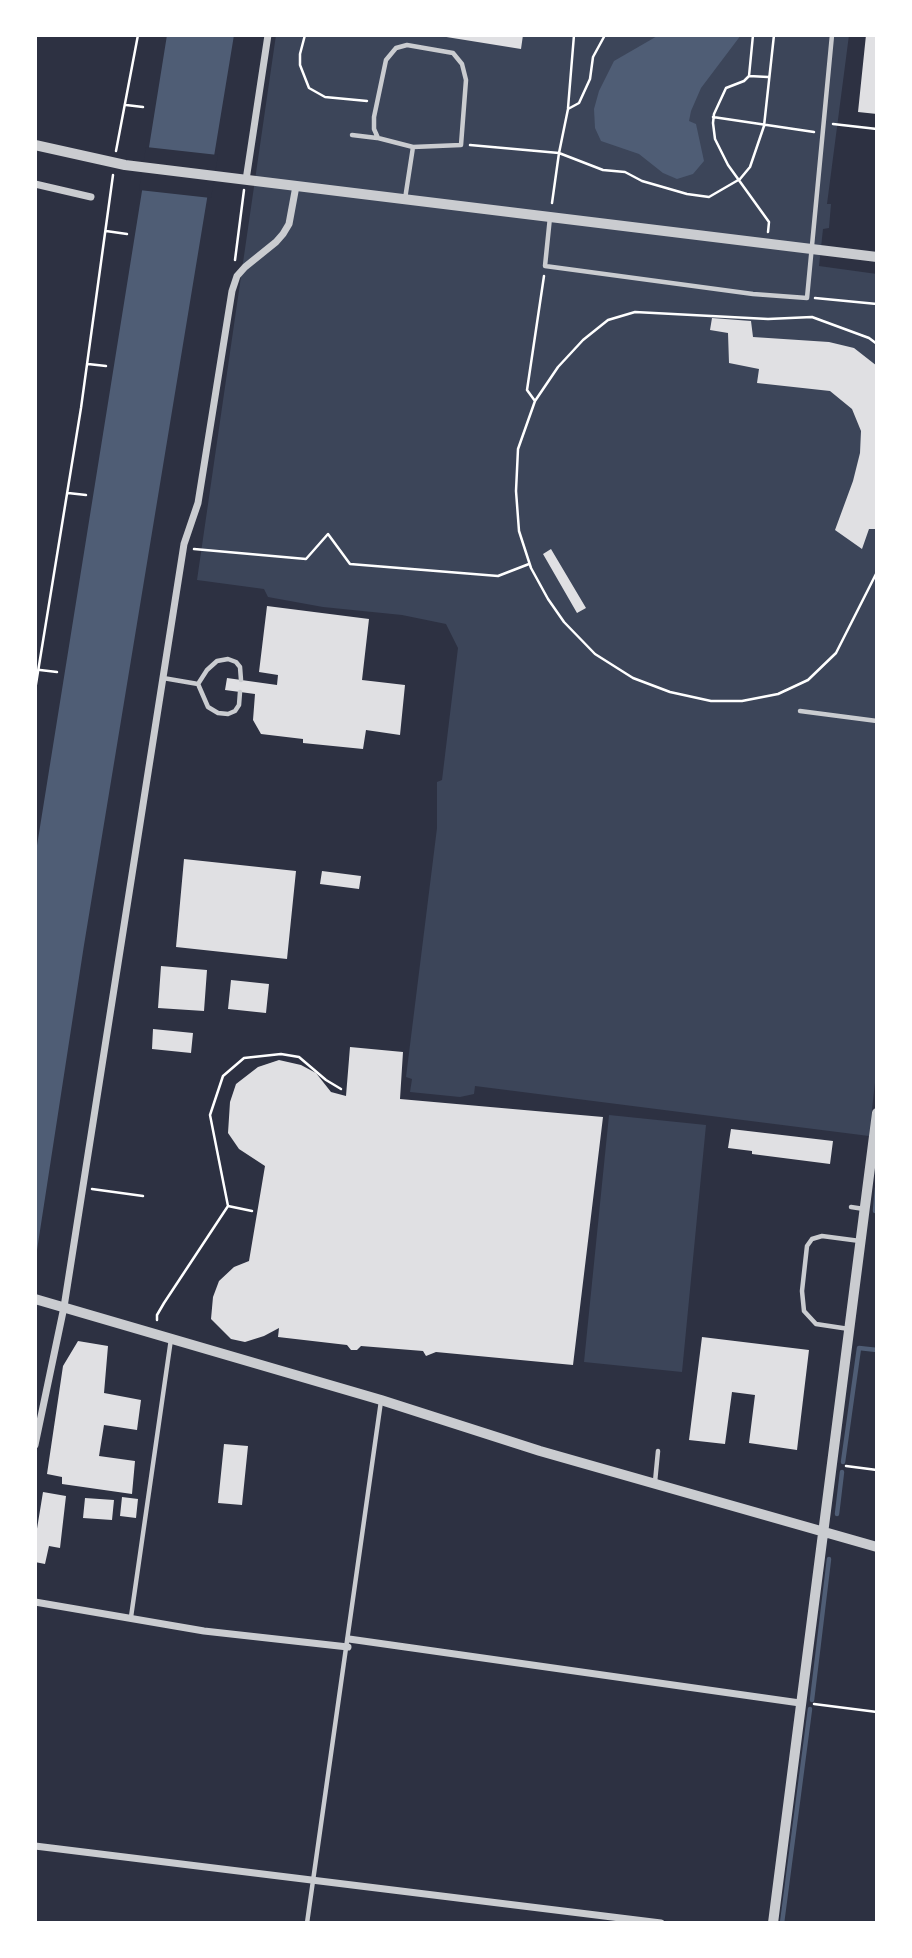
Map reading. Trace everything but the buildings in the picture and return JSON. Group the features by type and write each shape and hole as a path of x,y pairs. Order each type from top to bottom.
{"street":[{"path":"251,181 268,35"},
{"path":"35,145 120,165 877,257"},
{"path":"35,184 91,197"},
{"path":"35,1445 82,1188 184,548 198,503 232,291 237,276 245,267 283,234 289,224 296,186"},
{"path":"773,1923 877,1113"},
{"path":"35,1299 381,1400 540,1451 877,1547"},
{"path":"35,1602 204,1631 348,1643 800,1703"},
{"path":"35,1846 661,1923"}],"lane":[{"path":"550,217 545,266 753,294 807,298 816,166 832,35"},
{"path":"352,135 413,147 461,145 466,80 462,64 453,53 407,45 396,48 386,61 376,101 374,130 378,138"},
{"path":"405,200 413,147"},
{"path":"198,684 217,661 228,659 240,667 241,680"},
{"path":"163,678 198,684"},
{"path":"198,684 208,707 218,713 235,712 239,705 240,692"},
{"path":"800,711 877,721"},
{"path":"851,1207 865,1209"},
{"path":"849,1329 816,1324 800,1304 807,1246 812,1239 822,1236 860,1241"},
{"path":"131,1617 171,1338"},
{"path":"307,1923 381,1400"},
{"path":"654,1483 658,1451"}],"path":[{"path":"35,690 88,364 106,230 120,165 125,104 138,35"},
{"path":"305,35 300,65 309,88 325,97 376,101"},
{"path":"550,217 568,109 574,35"},
{"path":"568,109 579,103 590,79 593,57 605,35"},
{"path":"753,35 749,76 744,81 726,88 713,117 715,139 728,165 769,222 767,243"},
{"path":"461,145 559,153 603,170 625,172 642,181 687,194 709,197 740,179 750,167 764,126 774,35"},
{"path":"749,76 768,77"},
{"path":"125,104 143,107"},
{"path":"713,117 822,134"},
{"path":"823,123 877,130"},
{"path":"237,276 233,270 251,181"},
{"path":"106,230 127,234"},
{"path":"536,401 527,390 545,266"},
{"path":"807,298 877,304"},
{"path":"877,344 869,338 812,317 768,319 635,312 608,320 583,340 558,367 536,401 518,449 516,491 519,531 529,564 564,622 595,654 633,678 670,692 711,701 742,701 778,694 808,680 836,653 877,572"},
{"path":"88,364 106,366"},
{"path":"66,493 86,495"},
{"path":"184,548 306,559 328,534 350,564 498,576 529,564"},
{"path":"38,669 57,673"},
{"path":"153,1334 157,1315 228,1206 210,1115 223,1076 244,1058 281,1054 299,1057 341,1089"},
{"path":"82,1188 143,1196"},
{"path":"228,1206 252,1212"},
{"path":"831,1465 877,1470"},
{"path":"819,1705 877,1712"}],"shaded area":[{"path":"167,35 234,35 84,945 35,1263 35,858"},
{"path":"276,35 849,35 827,204 831,204 829,228 823,229 819,266 877,274 877,1065 869,1136 475,1086 474,1094 460,1097 410,1092 412,1079 406,1077 437,828 437,782 442,780 458,648 446,624 402,615 323,607 268,597 264,589 197,580"},
{"path":"659,35 741,35 701,88 691,111 689,121 696,124 704,161 693,174 677,179 663,173 639,154 601,141 595,128 594,109 599,91 614,61"},
{"path":"609,1115 706,1125 682,1372 584,1362"}],"pier":[{"path":"146,147 218,155 211,198 139,190"}],"waterway":[{"path":"875,1211 877,1188"},
{"path":"843,1462 859,1348 877,1350"},
{"path":"837,1514 842,1472"},
{"path":"812,1700 829,1559"},
{"path":"782,1923 810,1709"}]}
